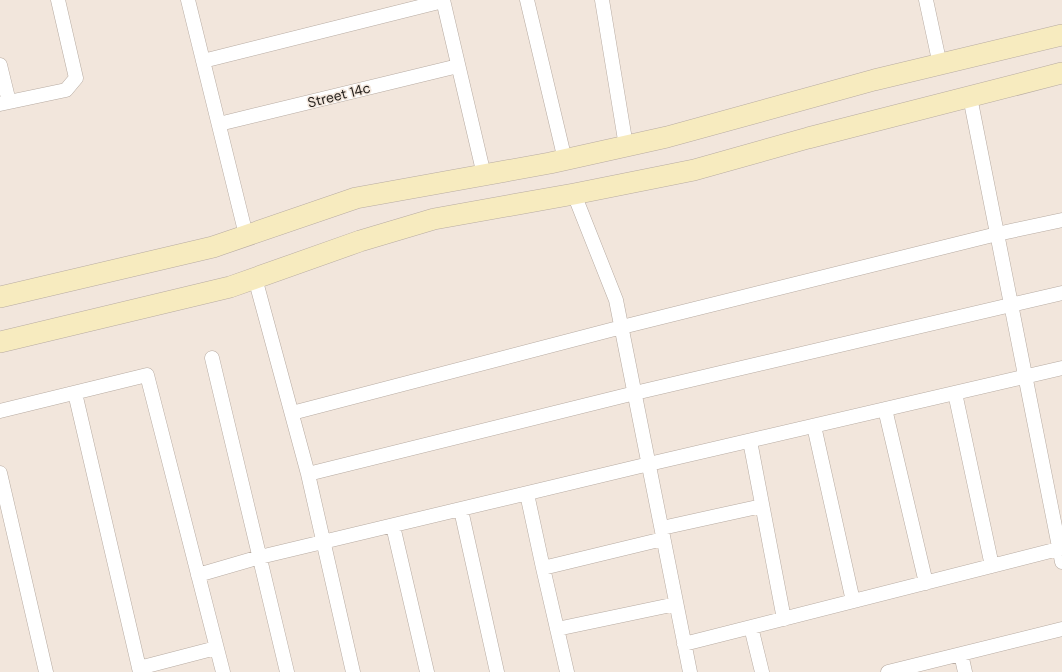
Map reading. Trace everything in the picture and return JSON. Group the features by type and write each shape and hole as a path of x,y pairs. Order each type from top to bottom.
{"main road":[{"path":"0,297 213,247 356,198 565,160 667,137 874,80 1062,35"},
{"path":"0,342 230,287 360,241 434,219 574,194 694,170 808,138 1062,74"}],"street":[{"path":"0,65 4,103 66,90 76,78 58,0"},
{"path":"188,0 246,235"},
{"path":"203,61 443,0 484,175"},
{"path":"527,0 565,160"},
{"path":"602,0 626,146"},
{"path":"926,0 940,64"},
{"name":"Street 14c","path":"219,124 458,66"},
{"path":"970,97 1025,376 1061,548 1062,562"},
{"path":"574,194 616,300 690,672"},
{"path":"292,413 622,327 997,234 1062,220"},
{"path":"255,278 308,474 353,672"},
{"path":"308,474 635,394 1062,293"},
{"path":"212,358 287,672"},
{"path":"198,574 260,557 649,464 1062,368"},
{"path":"0,411 147,375 223,672"},
{"path":"75,393 139,670 216,648"},
{"path":"955,393 992,566"},
{"path":"885,409 926,583"},
{"path":"814,426 853,601"},
{"path":"750,440 784,619"},
{"path":"0,473 46,672"},
{"path":"527,494 567,672"},
{"path":"543,568 762,506"},
{"path":"461,510 497,672"},
{"path":"393,526 427,672"},
{"path":"684,644 1061,548"},
{"path":"557,629 676,604"},
{"path":"751,627 762,672"},
{"path":"888,672 1062,629"},
{"path":"961,654 965,672"}]}
